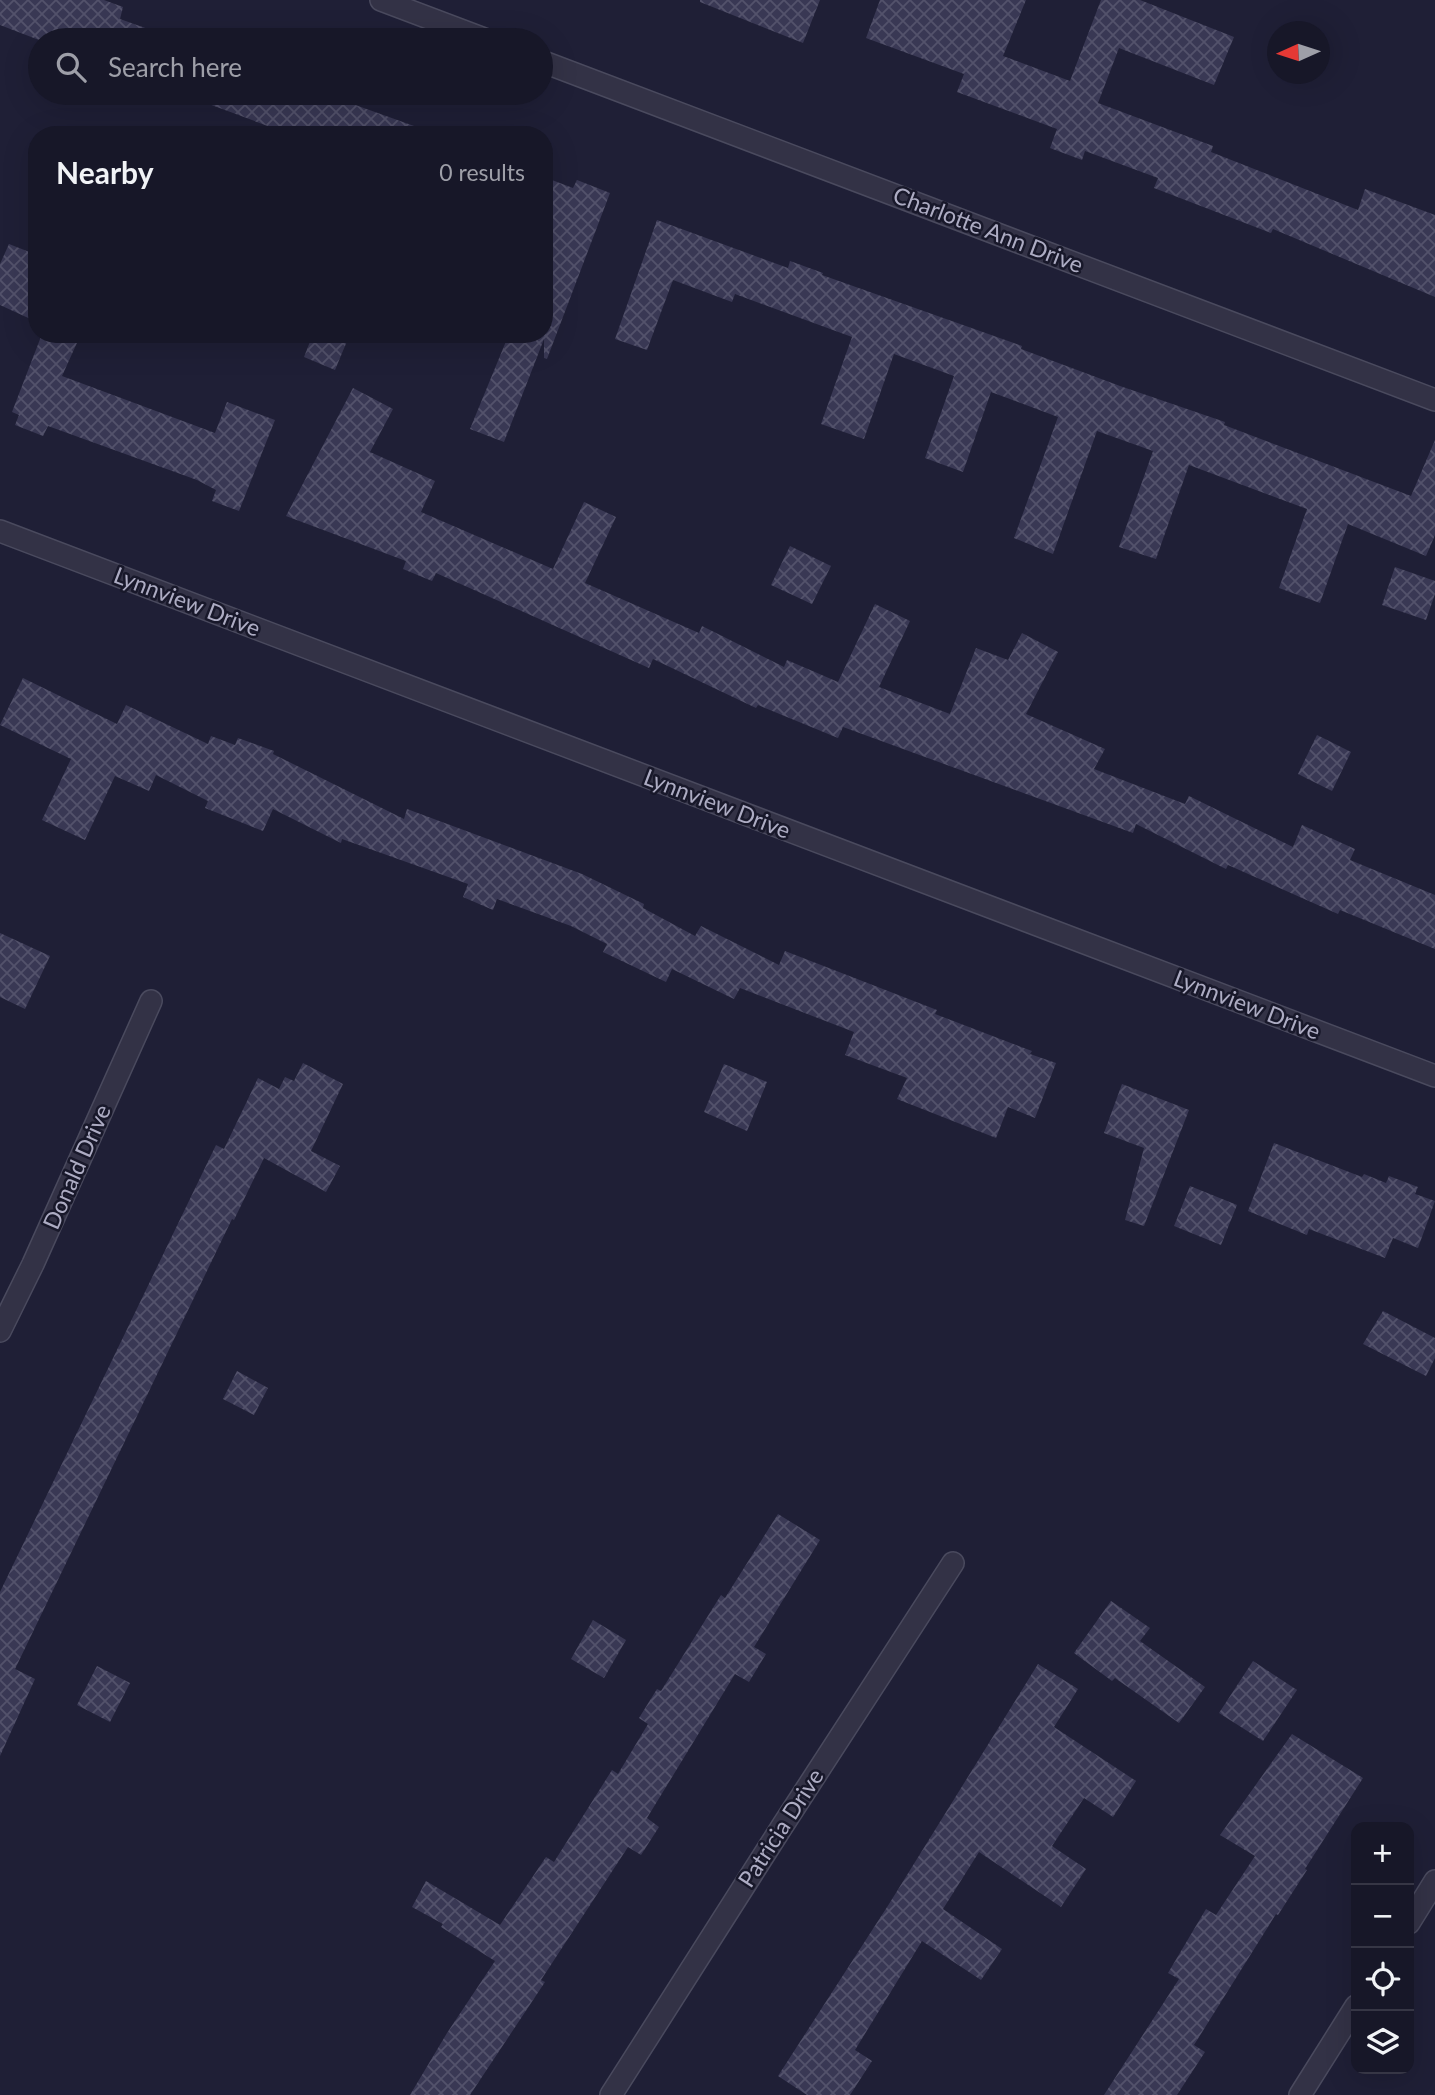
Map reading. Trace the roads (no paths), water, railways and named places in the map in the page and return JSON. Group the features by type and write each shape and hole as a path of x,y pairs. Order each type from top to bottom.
{"street":[{"path":"381,0 455,28"},
{"name":"Charlotte Ann Drive","path":"553,66 1435,400"},
{"name":"Lynnview Drive","path":"0,531 1435,1076"},
{"name":"Donald Drive","path":"0,1331 33,1264 151,1001"},
{"name":"Patricia Drive","path":"611,2095 953,1563"},
{"path":"1414,1915 1435,1881"},
{"path":"1300,2095 1353,2011"}]}
